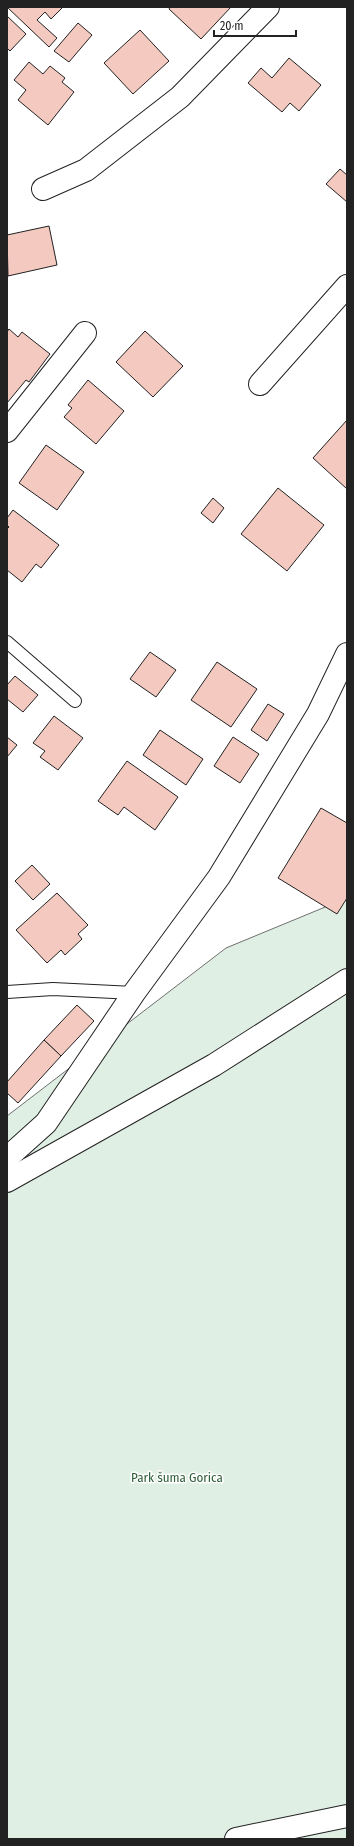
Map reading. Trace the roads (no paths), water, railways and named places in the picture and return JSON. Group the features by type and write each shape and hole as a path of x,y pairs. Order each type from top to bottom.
{"street":[{"path":"43,189 86,170 180,97 268,7"},
{"path":"260,384 347,286"},
{"path":"7,431 84,333"},
{"path":"7,1158 46,1123 134,993 219,877 318,714 347,654"},
{"path":"7,1181 214,1065 347,980"},
{"path":"236,1839 347,1816"}],"lane":[{"path":"7,642 75,701"},
{"path":"7,992 53,989 134,993"}],"park label":[{"name":"Park šuma Gorica","path":"177,1477"}]}
